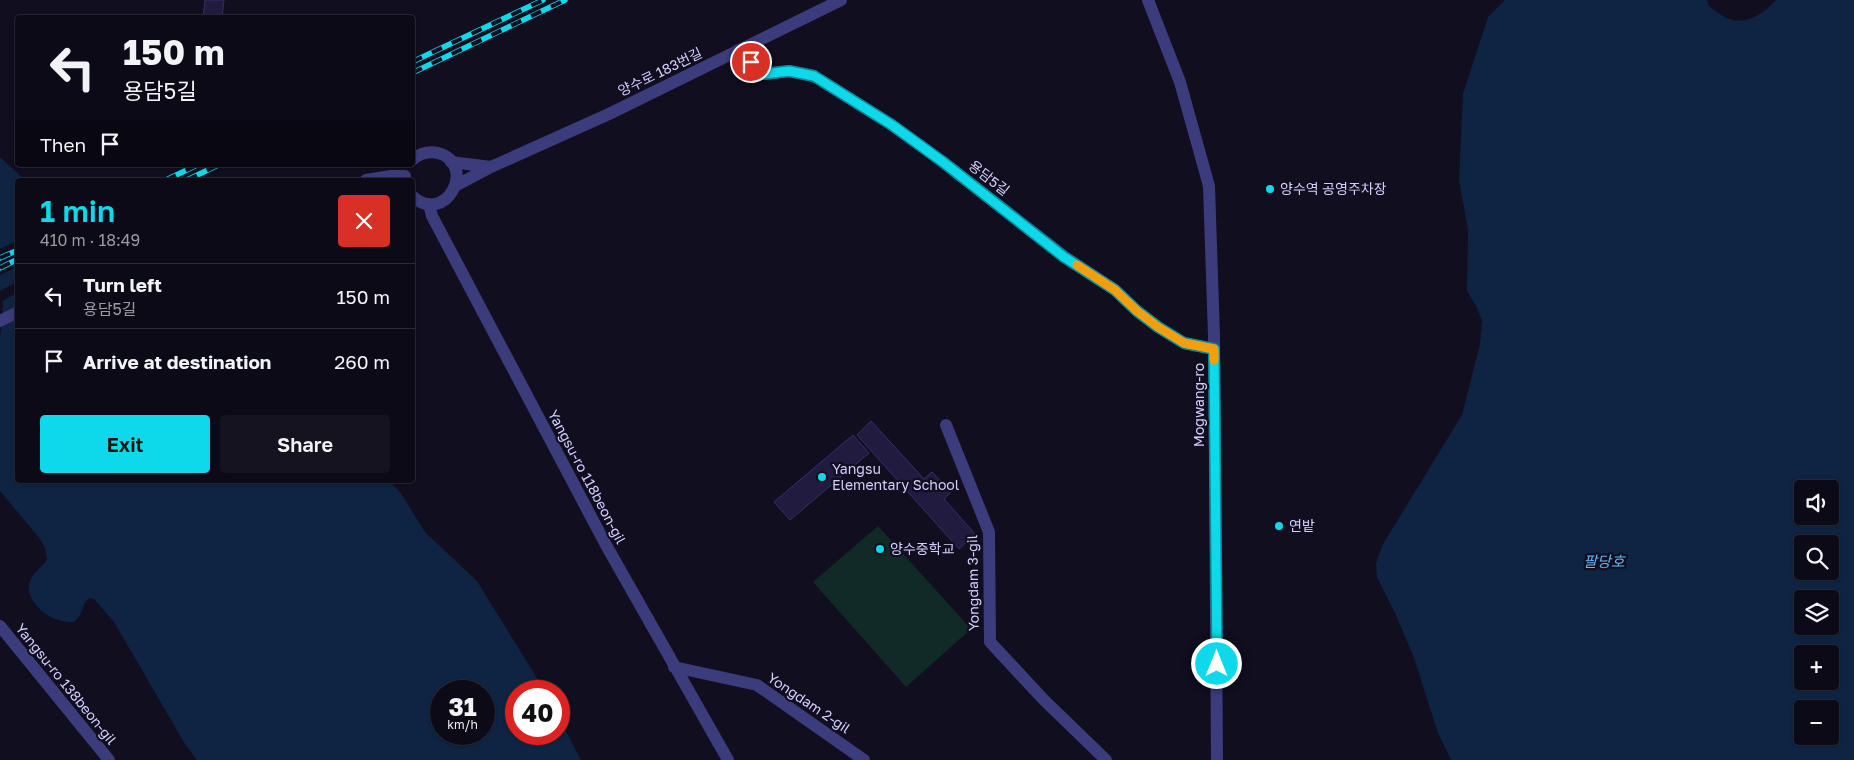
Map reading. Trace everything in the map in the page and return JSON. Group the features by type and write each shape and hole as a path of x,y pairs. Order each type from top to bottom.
{"street":[{"name":"양수로 183번길","path":"429,204 442,202 449,197 455,186 490,167 609,114 841,0"},
{"name":"Mogwang-ro","path":"1148,0 1180,82 1209,186 1214,349 1218,760"},
{"name":"용담5길","path":"738,50 764,74 789,71 814,76 884,120 943,162 1064,257 1115,290 1137,311 1158,327 1184,343 1214,349"},
{"path":"415,158 425,153 441,154 451,162 456,173 455,186"},
{"path":"451,162 490,167"},
{"path":"378,178 406,174"},
{"path":"415,199 429,204"},
{"name":"Yangsu-ro 118beon-gil","path":"429,204 432,216 606,545 728,760"},
{"path":"0,321 15,314"},
{"name":"Yongdam 3-gil","path":"946,425 989,532 990,642 1044,700 1106,760"},
{"name":"Yangsu-ro 138beon-gil","path":"0,626 109,760"},
{"name":"Yongdam 2-gil","path":"674,667 757,685 864,760"}],"green space":[{"path":"878,526 971,629 906,687 813,582"}],"water":[{"name":"팔당호","path":"1505,0 1707,0 1709,6 1727,18 1743,20 1755,17 1776,0 1854,0 1854,760 1451,760 1438,733 1414,658 1377,577 1376,563 1383,544 1462,415 1480,344 1482,321 1467,291 1468,230 1459,180 1463,94 1488,17"},
{"path":"0,157 23,178 15,178 15,483 391,483 400,492 425,532 477,581 538,680 505,680 505,745 570,745 570,739 581,760 197,760 185,744 114,622 94,599 90,598 85,603 77,619 74,622 70,622 56,619 44,613 31,597 29,591 30,581 47,559 45,548 40,539 0,491 0,339 3,303 0,294"}],"pier":[{"path":"15,242 15,268 0,275 0,249"},
{"path":"15,283 15,294 0,302 0,291"}],"building":[{"path":"205,0 224,0 222,15 203,15"},
{"name":"양수중학교","path":"871,421 924,479 932,472 951,492 944,499 975,534 959,549 857,435"},
{"name":"Yangsu Elementary School","path":"853,435 869,453 790,520 774,502"}],"railway":[{"path":"415,61 543,0"},
{"path":"415,72 565,0"},
{"path":"170,178 193,167"},
{"path":"191,178 214,167"},
{"path":"0,258 15,251"},
{"path":"0,268 15,260"}],"slow traffic":[{"path":"1077,265 1115,290 1137,311 1158,327 1184,343 1214,349 1214,360"}],"place":[{"name":"양수역 공영주차장","path":"1270,189"},
{"name":"Yangsu Elementary School","path":"822,477"},
{"name":"연밭","path":"1279,526"},
{"name":"양수중학교","path":"880,549"}],"route":[{"path":"751,62 764,74 789,71 814,76 892,125 943,162 1064,257 1115,290 1137,311 1158,327 1184,343 1214,349 1217,664"}]}
